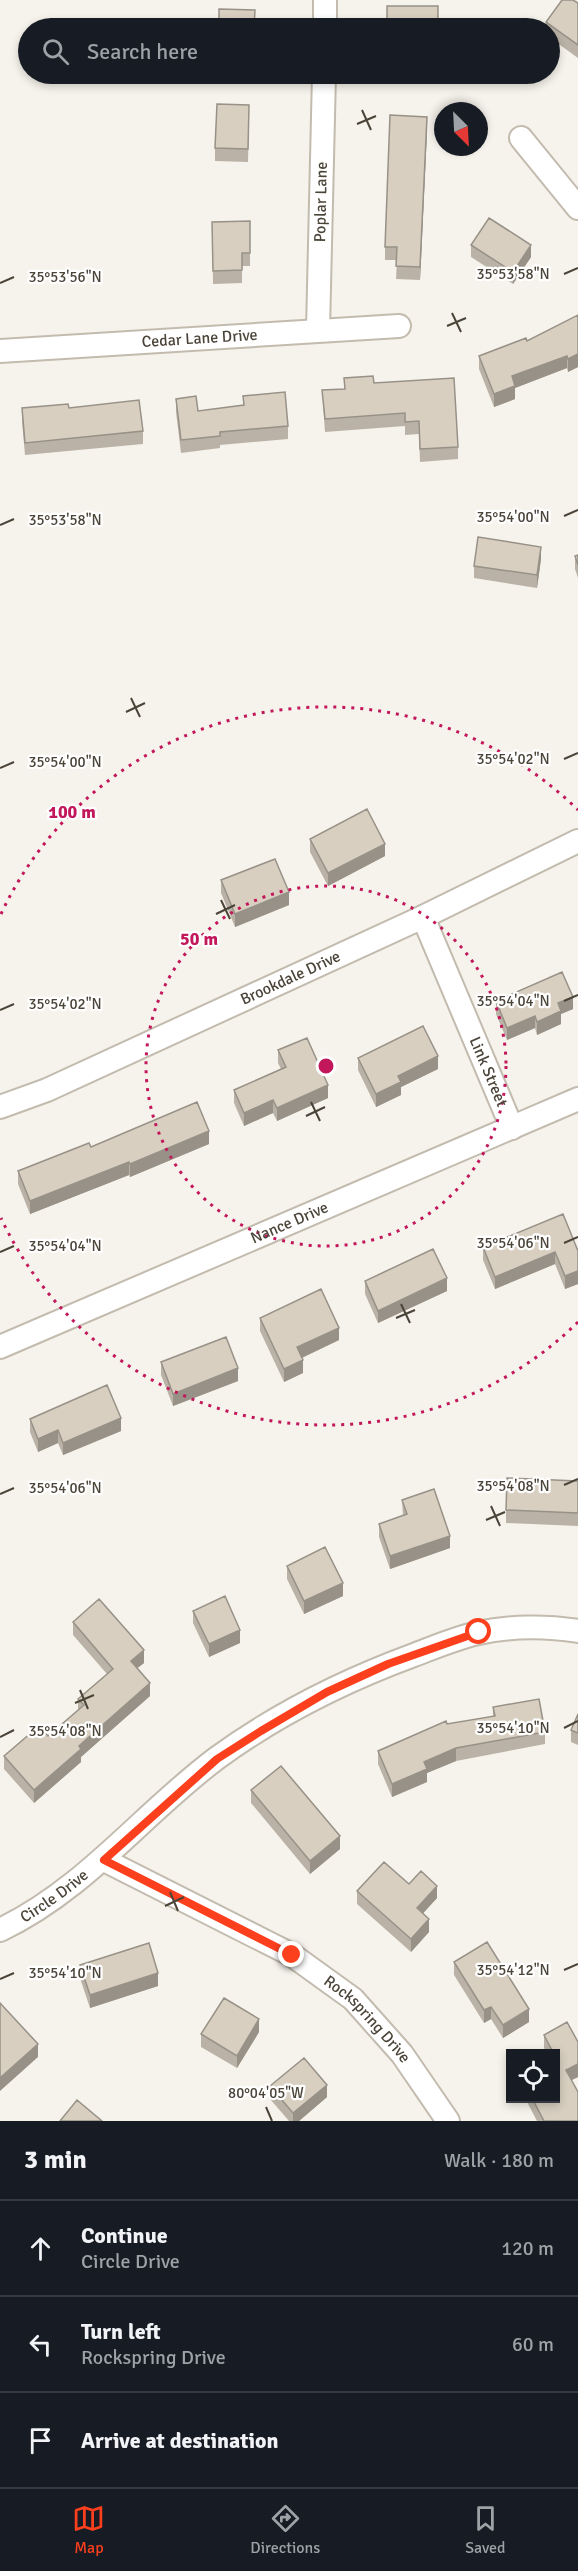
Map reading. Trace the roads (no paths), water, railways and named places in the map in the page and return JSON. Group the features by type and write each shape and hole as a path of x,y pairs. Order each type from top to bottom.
{"street":[{"path":"325,0 325,18"},
{"name":"Poplar Lane","path":"318,330 324,84"},
{"path":"521,138 578,208"},
{"name":"Cedar Lane Drive","path":"0,351 399,326"},
{"name":"Brookdale Drive","path":"0,1107 47,1090 423,917 578,841"},
{"name":"Link Street","path":"423,917 513,1128"},
{"name":"Nance Drive","path":"0,1347 578,1099"},
{"name":"Circle Drive","path":"0,1930 69,1889 217,1759 327,1692 388,1664 479,1632 519,1628 560,1628 578,1631"},
{"name":"Rockspring Drive","path":"104,1860 292,1955 353,1999 402,2054 448,2121"}]}
